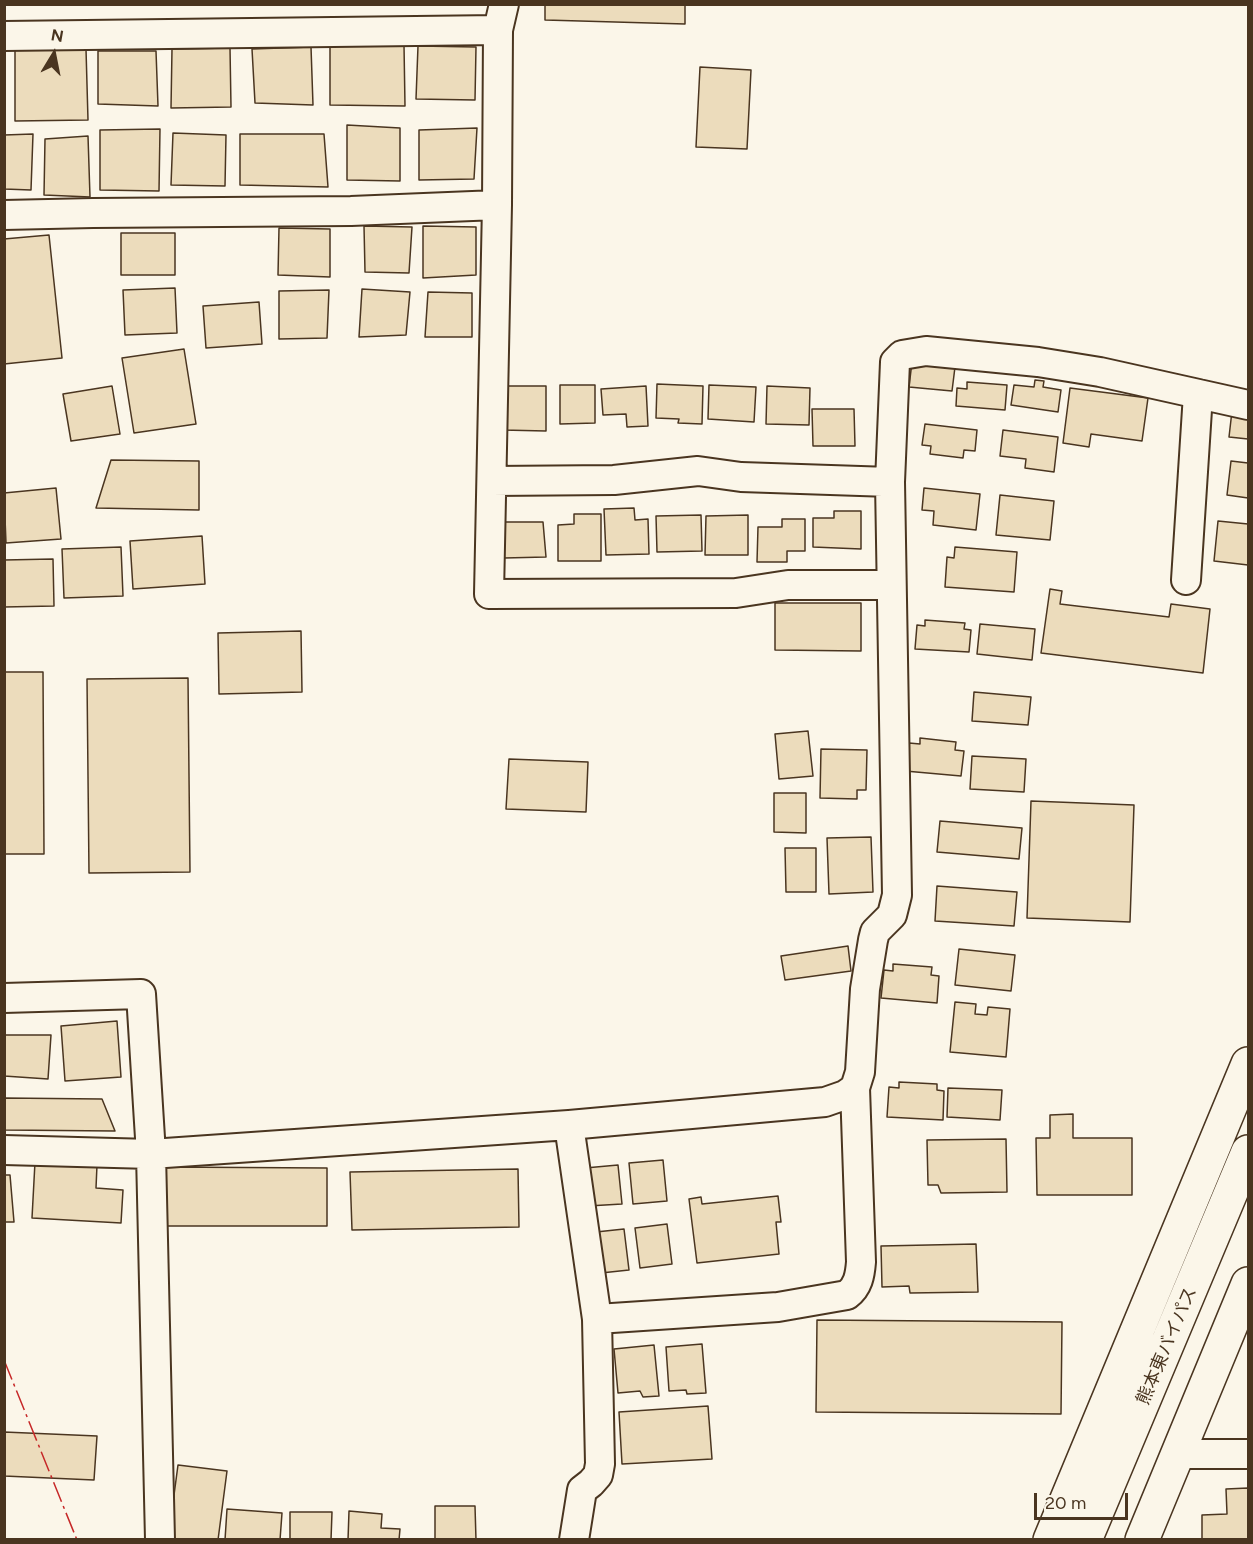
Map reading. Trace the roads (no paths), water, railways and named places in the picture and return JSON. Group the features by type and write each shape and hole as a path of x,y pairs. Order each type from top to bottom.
{"highway":[{"path":"1050,1539 1248,1064"},
{"name":"熊本東バイパス","path":"1085,1539 1248,1152"},
{"path":"1142,1539 1248,1284"}],"street":[{"path":"4,36 501,17 489,594 736,593 788,585 891,585"},
{"path":"4,215 105,212 351,212 498,205"},
{"path":"597,1318 778,1306 847,1295 854,1290 860,1274 855,1088 860,1072 865,989 873,940 875,932 892,915 897,896 890,482 894,362 902,355 926,351 1049,363 1248,405"},
{"path":"1186,580 1198,394"},
{"path":"492,481 614,480 698,471 750,477 890,482"},
{"path":"4,998 141,994 151,1154 160,1539"},
{"path":"4,1150 151,1154 569,1125 825,1102 845,1095 855,1088"},
{"path":"569,1125 597,1318 600,1464 598,1475 582,1490 574,1539"},
{"path":"1177,1454 1248,1454"}]}
